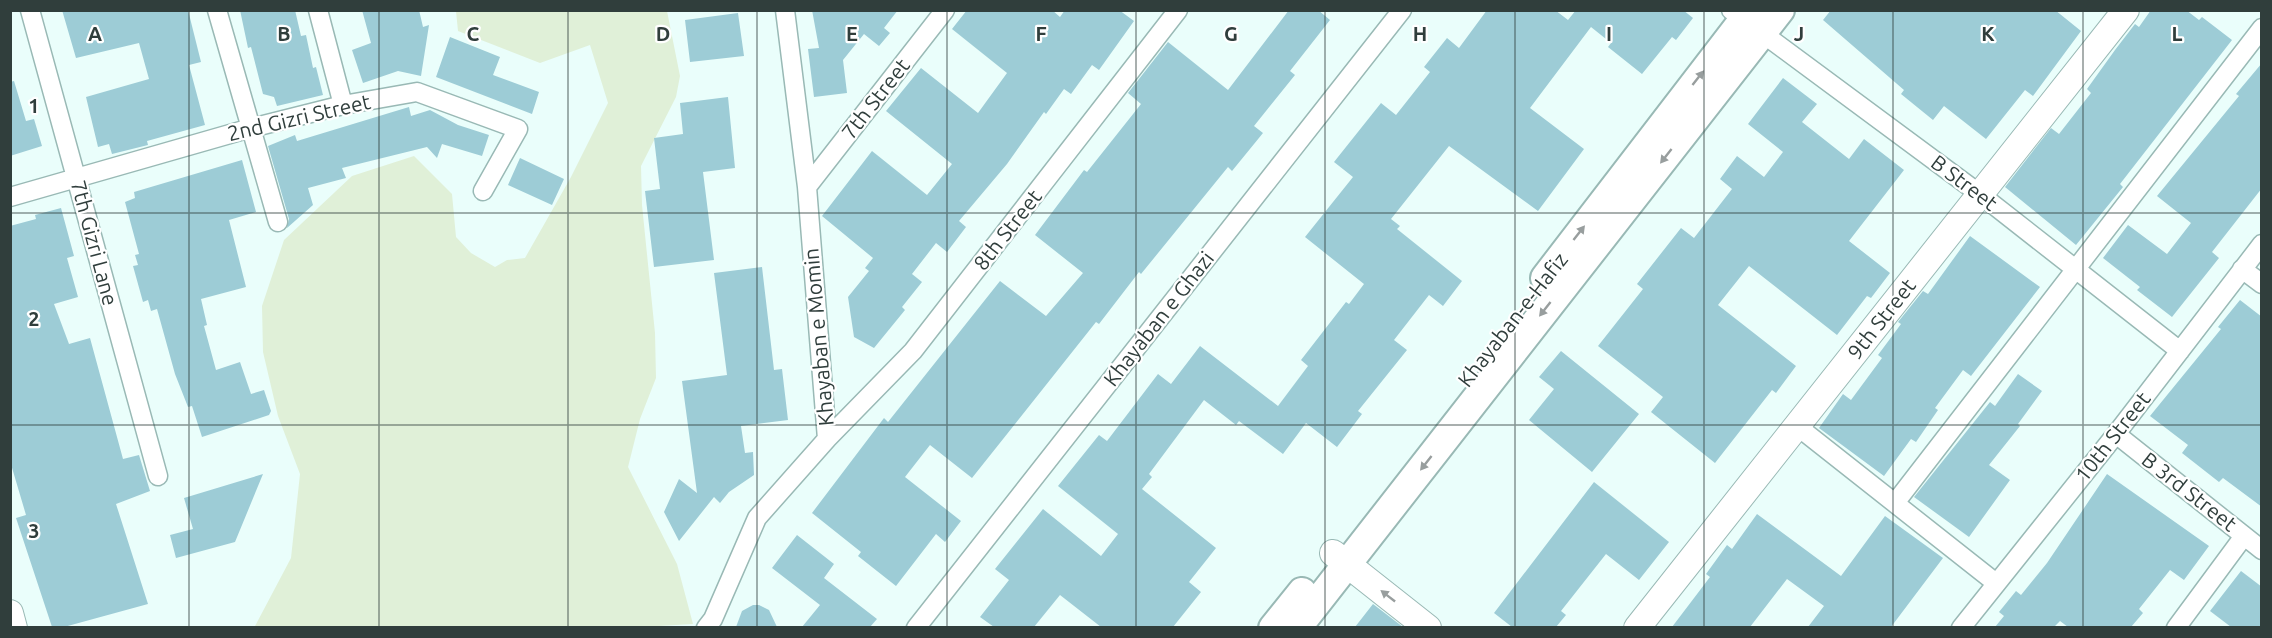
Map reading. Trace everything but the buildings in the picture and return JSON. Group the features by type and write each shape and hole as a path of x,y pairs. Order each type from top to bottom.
{"main road":[{"name":"Khayaban-e-Hafiz","path":"1273,627 1340,559 1747,19 1780,10"},
{"path":"1297,627 1340,559"}],"street":[{"name":"7th Gizri Lane","path":"30,10 158,476"},
{"path":"216,10 278,222"},
{"path":"318,10 343,105"},
{"name":"Khayaban e Momin","path":"706,627 713,619 757,518 827,439 807,187 784,10"},
{"name":"7th Street","path":"807,187 945,10"},
{"name":"8th Street","path":"827,439 913,351 1178,10"},
{"name":"Khayaban e Ghazi","path":"916,627 1402,10"},
{"name":"9th Street","path":"1637,627 2126,10"},
{"name":"B Street","path":"1747,19 1981,195 2180,351"},
{"path":"1895,503 2262,28"},
{"name":"2nd Gizri Street","path":"10,197 251,128 343,105 417,92 518,129 483,191"},
{"name":"10th Street","path":"1960,627 2116,434 2262,244"},
{"path":"2242,269 2262,284"},
{"path":"1797,426 1996,583"},
{"name":"B 3rd Street","path":"2116,434 2262,550"},
{"path":"2175,627 2244,536"},
{"path":"1340,559 1428,627"},
{"path":"10,613 14,627"}],"green space":[{"path":"456,11 667,11 680,76 676,97 641,166 642,205 655,333 656,378 640,419 628,467 677,564 693,624 625,628 254,628 291,558 300,474 278,416 263,352 262,306 284,240 352,176 414,156 452,194 456,237 471,253 495,267 507,260 525,258 571,177 608,103 590,45 540,63 458,31"}]}
